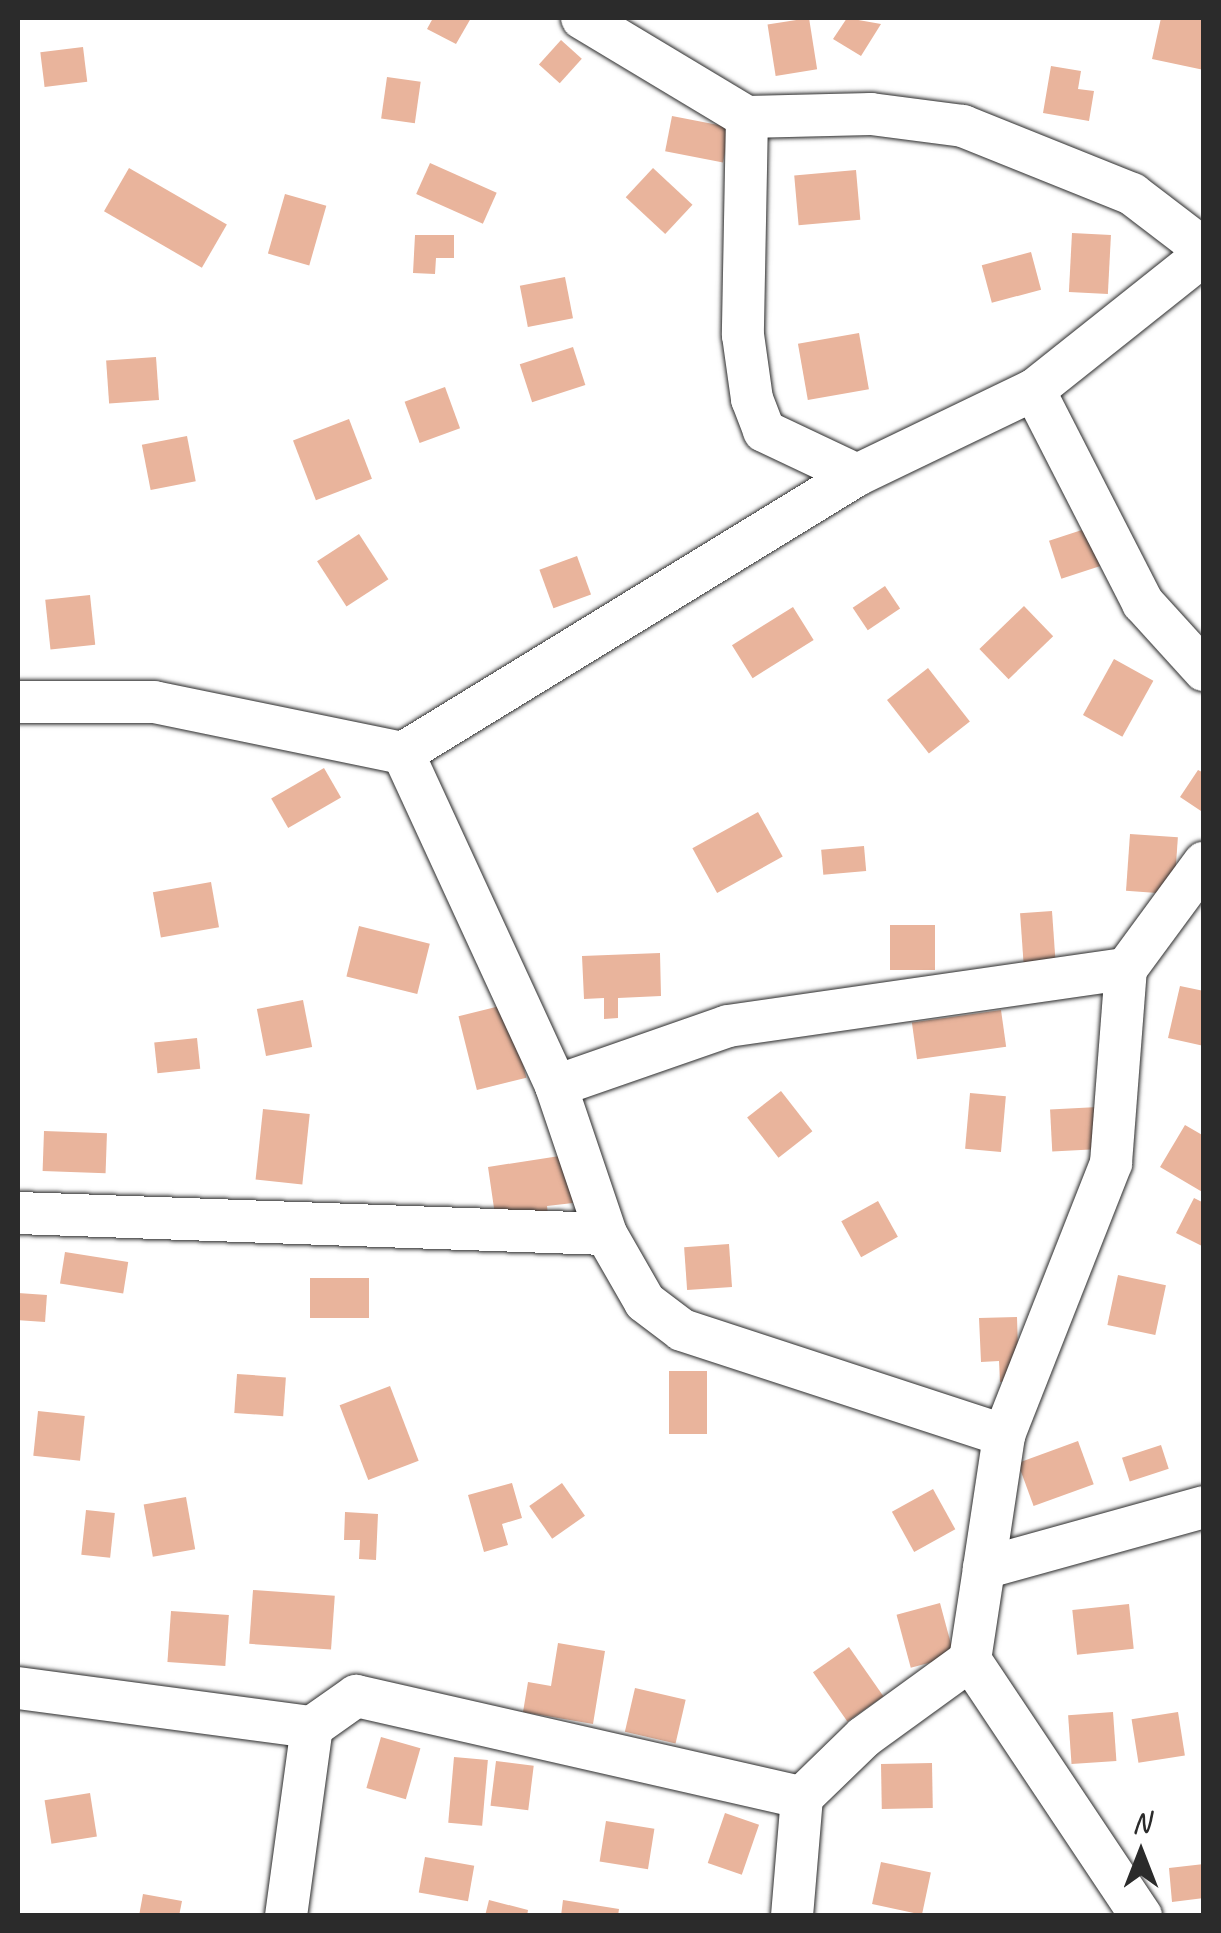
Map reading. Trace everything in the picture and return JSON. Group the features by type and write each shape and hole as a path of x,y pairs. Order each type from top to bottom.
{"street":[{"path":"18,702 154,702 403,753 857,476 1034,390 1204,252 1132,194 963,126 871,114 747,118 582,18"},
{"path":"747,118 742,334 752,399 778,441 857,476"},
{"path":"1034,390 1142,603 1204,670"},
{"path":"403,753 556,1086 606,1234 644,1302 682,1330 1004,1435"},
{"path":"1140,1916 970,1660 1004,1435 1111,1163 1126,969 1204,863"},
{"path":"556,1086 728,1026 1126,969"},
{"path":"18,1214 606,1234"},
{"path":"984,1568 1204,1507"},
{"path":"792,1916 802,1797 864,1737 970,1660"},
{"path":"18,1688 312,1728 356,1696 396,1700 802,1797"},
{"path":"286,1916 312,1728"}],"building":[{"path":"433,18 471,18 456,44 427,29"},
{"path":"809,18 817,69 776,76 768,25"},
{"path":"847,18 881,24 861,56 833,39"},
{"path":"1161,18 1204,18 1204,70 1152,59"},
{"path":"561,40 582,59 560,83 539,65"},
{"path":"83,47 87,82 45,87 40,52"},
{"path":"1051,66 1081,71 1078,89 1094,91 1089,121 1043,113"},
{"path":"387,77 421,82 415,123 381,119"},
{"path":"672,116 730,127 723,163 665,151"},
{"path":"430,163 497,193 483,224 416,194"},
{"path":"129,168 227,224 202,268 104,211"},
{"path":"653,168 692,205 665,234 626,197"},
{"path":"856,170 860,220 799,225 794,175"},
{"path":"285,194 326,206 309,265 268,254"},
{"path":"1072,233 1111,235 1108,294 1069,292"},
{"path":"415,235 454,235 454,258 436,258 435,274 413,273"},
{"path":"1031,252 1041,290 992,303 982,265"},
{"path":"565,277 573,318 528,327 520,286"},
{"path":"859,333 869,389 808,400 798,344"},
{"path":"573,347 585,385 532,402 520,364"},
{"path":"156,357 159,400 109,403 106,360"},
{"path":"445,387 460,428 420,443 405,402"},
{"path":"349,419 372,479 316,500 293,441"},
{"path":"187,436 196,481 151,490 142,445"},
{"path":"1088,528 1100,566 1061,579 1049,541"},
{"path":"359,534 388,579 346,607 317,561"},
{"path":"577,556 591,595 553,608 539,570"},
{"path":"885,586 900,608 868,630 853,608"},
{"path":"90,595 95,645 50,649 45,600"},
{"path":"1024,606 1053,636 1009,679 979,649"},
{"path":"793,607 814,640 753,678 732,645"},
{"path":"1114,659 1153,681 1122,737 1083,715"},
{"path":"928,668 970,722 929,754 887,700"},
{"path":"324,768 341,797 288,828 271,798"},
{"path":"1198,770 1204,773 1201,811 1180,797"},
{"path":"758,812 783,857 717,893 692,848"},
{"path":"1130,834 1178,837 1174,894 1126,891"},
{"path":"864,846 866,871 823,875 821,850"},
{"path":"211,882 219,927 161,938 153,892"},
{"path":"1052,911 1056,965 1024,967 1020,913"},
{"path":"890,925 935,925 935,970 890,970"},
{"path":"359,926 430,944 417,994 346,976"},
{"path":"660,953 661,996 618,998 618,1018 604,1019 604,998 584,999 582,956"},
{"path":"1180,986 1204,991 1204,1046 1168,1038"},
{"path":"303,1000 312,1047 266,1056 257,1009"},
{"path":"508,1004 526,1078 477,1090 459,1016"},
{"path":"1001,1010 1006,1047 917,1059 912,1023"},
{"path":"197,1038 200,1069 157,1073 154,1042"},
{"path":"781,1091 812,1131 779,1158 747,1117"},
{"path":"970,1093 1006,1096 1001,1152 965,1149"},
{"path":"1098,1107 1100,1149 1052,1151 1050,1110"},
{"path":"263,1109 310,1114 302,1185 256,1180"},
{"path":"1185,1125 1204,1136 1204,1193 1160,1167"},
{"path":"44,1131 107,1133 106,1173 43,1171"},
{"path":"566,1155 573,1203 547,1206 549,1223 532,1226 529,1210 495,1215 488,1167"},
{"path":"1194,1198 1204,1203 1204,1247 1176,1233"},
{"path":"878,1201 898,1237 861,1257 841,1221"},
{"path":"729,1244 732,1287 687,1290 684,1247"},
{"path":"65,1252 128,1262 123,1294 60,1284"},
{"path":"1118,1275 1166,1285 1155,1335 1107,1325"},
{"path":"310,1278 369,1278 369,1318 310,1318"},
{"path":"18,1293 47,1295 45,1322 18,1320"},
{"path":"1017,1317 1019,1381 1000,1382 999,1361 981,1362 979,1318"},
{"path":"669,1371 707,1371 707,1434 669,1434"},
{"path":"237,1374 286,1377 283,1416 234,1413"},
{"path":"390,1386 419,1461 368,1480 340,1405"},
{"path":"38,1411 85,1416 80,1461 33,1456"},
{"path":"1078,1441 1094,1484 1034,1506 1018,1463"},
{"path":"1161,1445 1169,1469 1130,1481 1122,1458"},
{"path":"512,1483 522,1518 502,1524 508,1545 484,1552 468,1495"},
{"path":"562,1483 585,1516 552,1539 529,1506"},
{"path":"933,1489 955,1529 914,1552 892,1512"},
{"path":"186,1497 195,1549 153,1557 144,1504"},
{"path":"86,1510 115,1513 110,1558 81,1555"},
{"path":"345,1512 378,1514 376,1560 359,1559 360,1540 344,1540"},
{"path":"253,1590 335,1596 331,1650 249,1644"},
{"path":"940,1603 954,1656 911,1668 897,1615"},
{"path":"1129,1604 1134,1649 1077,1655 1072,1610"},
{"path":"171,1611 229,1615 225,1666 167,1662"},
{"path":"558,1643 605,1651 593,1724 523,1712 528,1682 551,1686"},
{"path":"849,1647 883,1696 847,1721 813,1672"},
{"path":"635,1688 686,1700 676,1744 625,1732"},
{"path":"1113,1712 1116,1761 1072,1764 1068,1715"},
{"path":"1178,1712 1185,1755 1138,1763 1132,1719"},
{"path":"381,1737 420,1748 406,1799 366,1788"},
{"path":"454,1757 488,1760 482,1826 448,1823"},
{"path":"496,1761 534,1766 528,1810 491,1806"},
{"path":"932,1763 933,1808 882,1809 881,1764"},
{"path":"90,1793 97,1836 51,1844 45,1800"},
{"path":"725,1813 759,1825 742,1875 708,1863"},
{"path":"606,1821 654,1829 648,1869 600,1861"},
{"path":"425,1857 474,1866 468,1901 419,1892"},
{"path":"881,1862 931,1873 922,1915 872,1904"},
{"path":"1204,1864 1204,1898 1172,1902 1169,1868"},
{"path":"143,1894 182,1901 179,1916 139,1916"},
{"path":"489,1900 528,1910 527,1916 485,1916"},
{"path":"563,1900 619,1909 618,1916 561,1916"}]}
